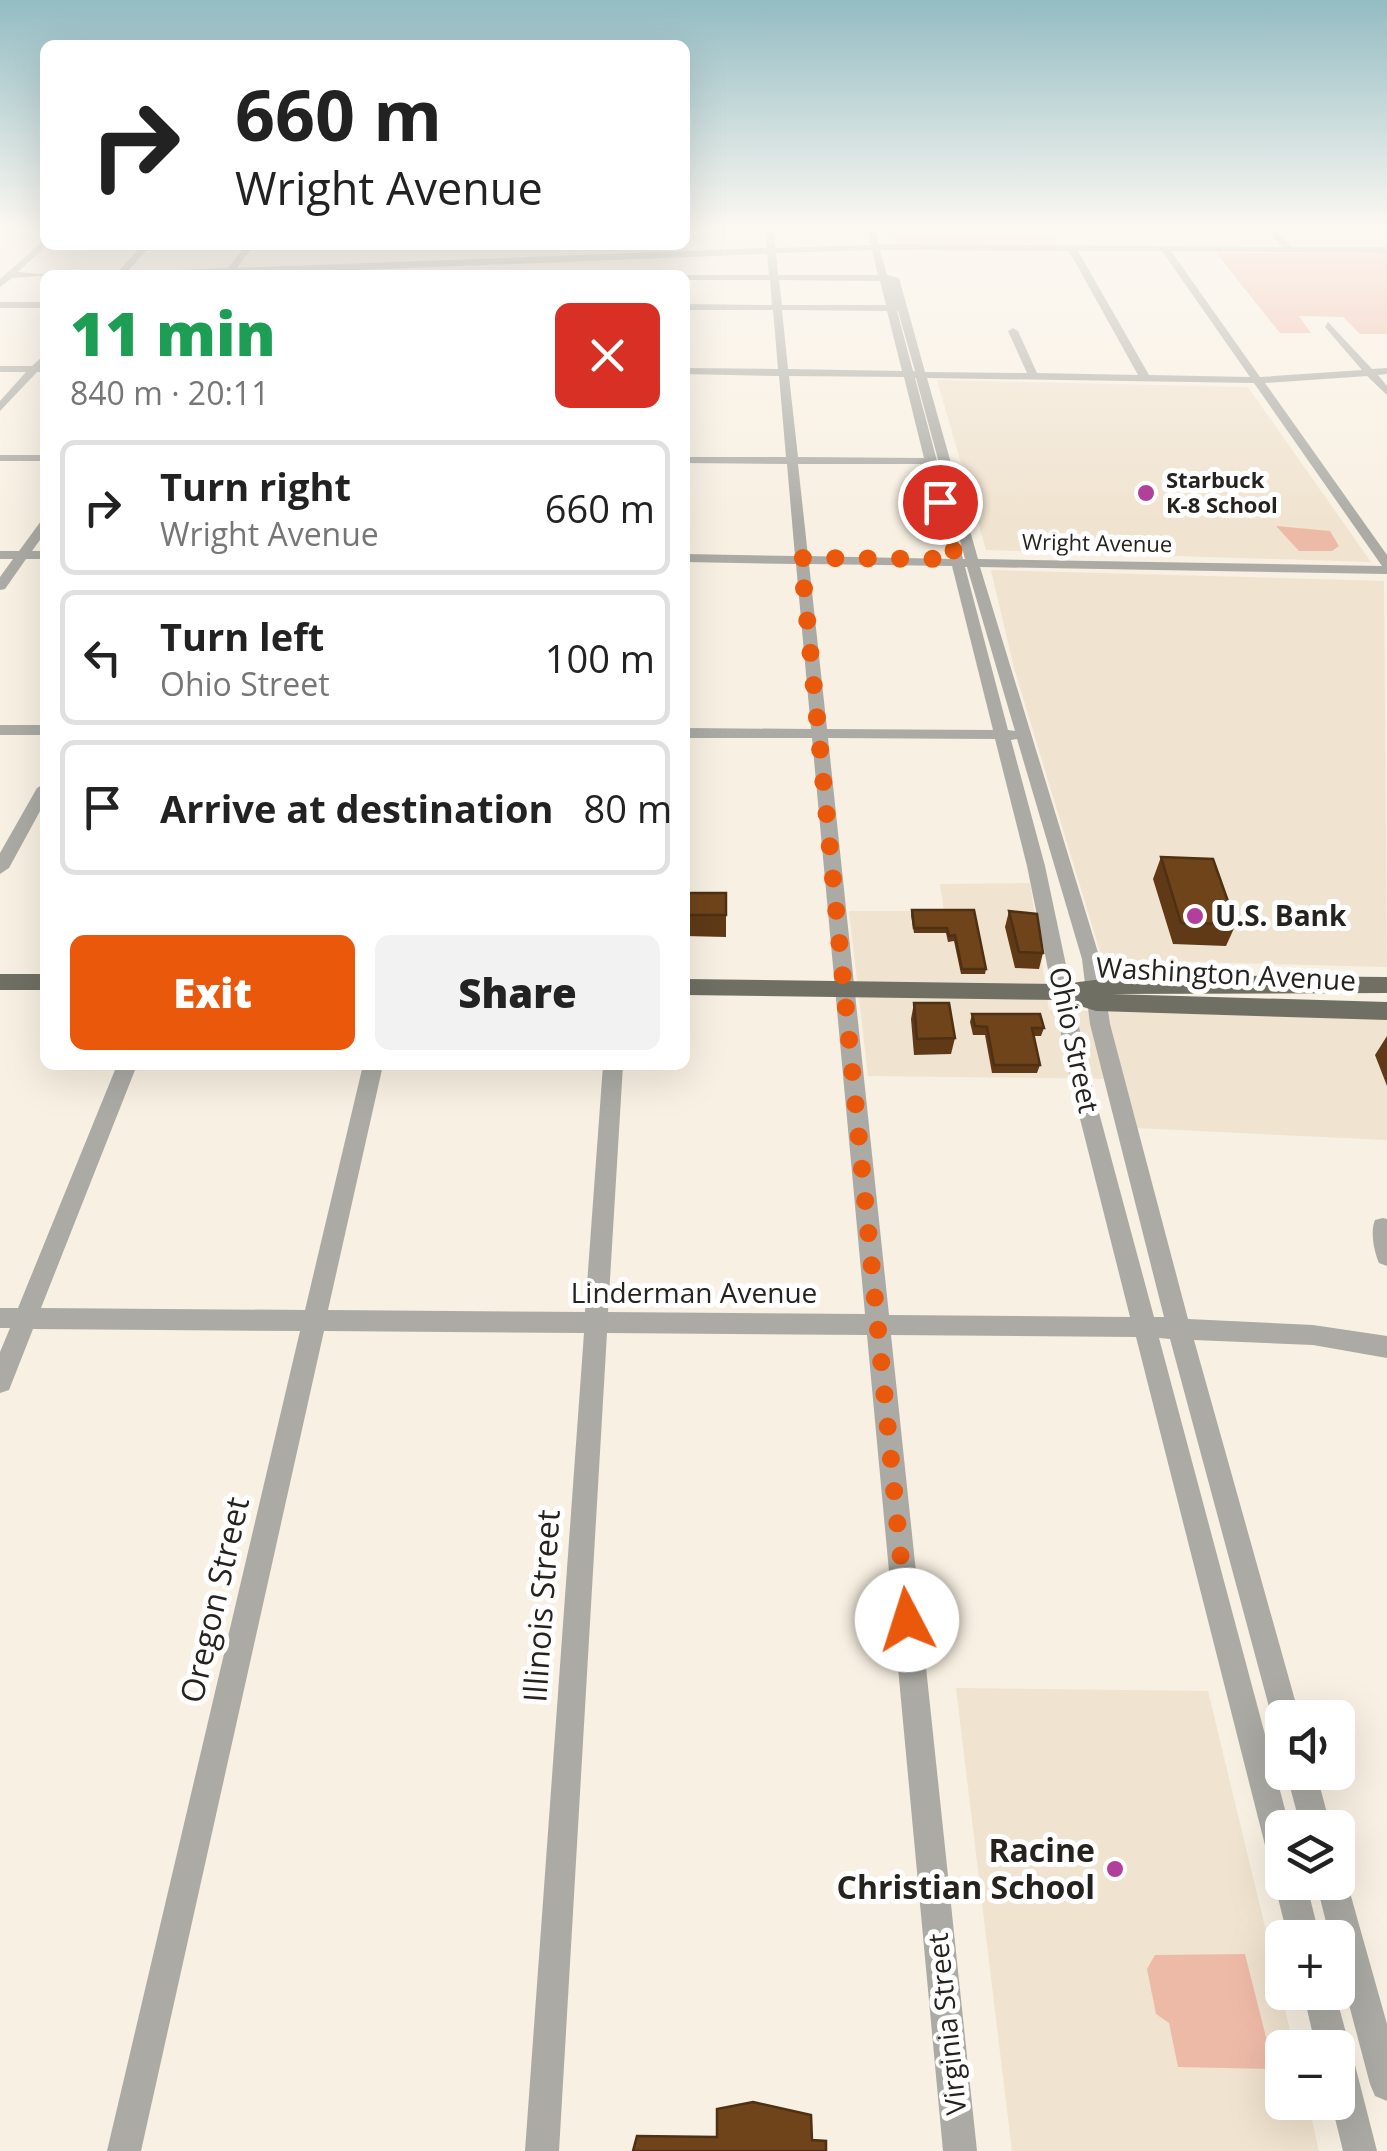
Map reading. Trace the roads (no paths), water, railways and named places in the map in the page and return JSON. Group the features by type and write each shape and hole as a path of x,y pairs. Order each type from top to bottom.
{"main road":[{"path":"0,982 40,982"},
{"name":"Washington Avenue","path":"690,987 1062,992 1386,1002"},
{"name":"Washington Avenue","path":"1095,993 1289,1009 1386,1002"}],"street":[{"name":"Virginia Street","path":"778,326 960,2151"},
{"name":"Ohio Street","path":"895,326 940,502 964,559 1024,735 1090,959 1095,993 1178,1328 1281,1700"},
{"name":"Ohio Street","path":"910,326 960,506 964,559 1081,1083 1271,1810"},
{"path":"1115,326 1144,378"},
{"path":"1218,326 1387,567"},
{"path":"1329,326 1387,392"},
{"path":"1013,331 1033,375"},
{"path":"0,369 40,369"},
{"path":"0,408 40,369"},
{"path":"690,371 1254,380 1387,372"},
{"path":"0,458 40,458"},
{"path":"690,460 930,461"},
{"path":"940,502 960,506"},
{"path":"0,586 40,531"},
{"path":"0,555 40,555"},
{"name":"Wright Avenue","path":"690,558 1387,567"},
{"path":"0,730 40,730"},
{"path":"690,733 1024,735"},
{"path":"0,868 40,797"},
{"path":"0,1382 125,1070"},
{"name":"Oregon Street","path":"124,2151 372,1070"},
{"name":"Illinois Street","path":"542,2151 613,1070"},
{"path":"1383,1228 1387,1256"},
{"name":"Linderman Avenue","path":"0,1318 1146,1327 1313,1335 1387,1347"},
{"path":"1336,1900 1387,2084"},
{"path":"1352,2120 1360,2151"}],"place":[{"name":"Starbuck K-8 School","path":"1146,493"},
{"name":"U.S. Bank","path":"1195,916"},
{"name":"Racine Christian School","path":"1115,1869"}]}
